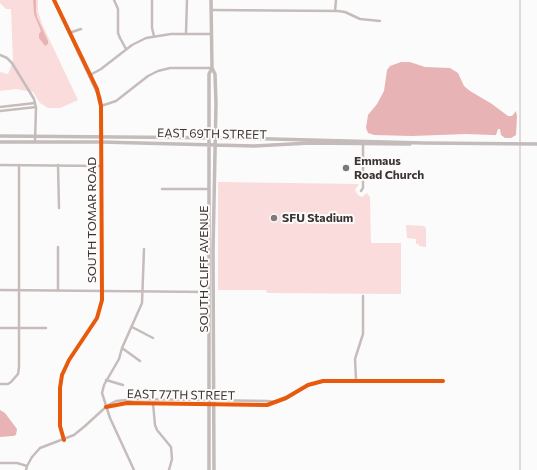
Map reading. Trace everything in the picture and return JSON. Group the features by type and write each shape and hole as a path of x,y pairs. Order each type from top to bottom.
{"main road":[{"name":"SOUTH TOMAR ROAD","path":"54,0 97,89 101,106 101,137"},
{"name":"SOUTH CLIFF AVENUE","path":"209,470 209,399 215,145 215,74 212,68 211,0"},
{"name":"SOUTH CLIFF AVENUE","path":"212,68 209,74 209,189 214,400 214,470"},
{"name":"EAST 69TH STREET","path":"0,136 215,138 363,142 406,145 423,143 537,144"},
{"name":"EAST 69TH STREET","path":"0,142 102,142 260,146 363,142"}],"street":[{"path":"114,0 118,9 118,33 126,49"},
{"path":"152,0 152,28 154,36"},
{"path":"186,34 187,0"},
{"path":"335,11 336,0"},
{"path":"211,10 335,11 345,12 360,19 380,21"},
{"path":"69,33 81,29"},
{"path":"90,75 101,69 126,49 140,41 154,36 171,34 211,34"},
{"path":"0,55 7,58 12,63 30,91 36,105 35,142"},
{"path":"101,106 116,101 148,76 158,71 170,68 212,68"},
{"path":"0,107 36,105"},
{"path":"0,111 36,105"},
{"name":"SOUTH TOMAR ROAD","path":"64,440 60,426 60,388 62,375 69,360 97,318 100,309 102,291 101,137"},
{"path":"361,191 363,188 363,142"},
{"path":"0,165 102,166"},
{"path":"0,384 8,384 11,382 18,374 19,367 19,165"},
{"path":"58,165 59,208"},
{"path":"162,189 209,189"},
{"path":"58,247 58,291"},
{"path":"134,470 106,408 102,388 119,359 122,348 142,304 144,291 144,249"},
{"path":"0,290 212,292"},
{"path":"356,380 355,359 363,334 363,296"},
{"path":"132,327 153,338"},
{"path":"0,328 46,328"},
{"path":"122,348 140,361"},
{"path":"106,380 123,386"},
{"name":"EAST 77TH STREET","path":"106,408 127,403 264,405 286,398 308,385 323,381 443,381"},
{"path":"153,399 155,425 157,430 171,447 172,459 169,470"},
{"name":"EAST 77TH STREET","path":"26,470 32,456 40,448 64,440 78,432 111,403 122,400 153,399 209,399 275,402"},
{"path":"0,463 17,463 27,466"}],"shaded area":[{"path":"0,0 38,0 38,11 42,24 78,100 60,108 48,108 40,103 33,92 16,89 0,91 0,72 8,74 13,61 11,9 6,9 0,3"},
{"path":"33,0 36,0 37,17 48,41 48,44 45,46 39,38 41,31 34,14"},
{"path":"401,62 410,62 425,67 450,68 458,73 464,86 508,116 512,116 516,111 516,135 511,138 505,138 501,135 500,129 498,129 496,135 466,134 412,136 374,135 368,133 366,128 368,115 377,104 384,91 387,70 390,66"},
{"path":"218,182 359,184 355,190 358,195 362,197 367,193 370,197 371,243 401,243 401,294 267,293 266,290 218,290"},
{"path":"406,225 424,226 426,228 426,247 416,244 416,239 407,238"},
{"path":"0,410 5,413 17,429 16,435 0,437"}],"railway":[{"path":"520,0 520,470"}],"cycle path":[{"path":"54,0 97,89 101,106 102,300 97,318 69,360 62,375 60,388 60,426 64,440"},
{"path":"106,407 127,403 267,405 286,398 308,385 323,381 443,381"}],"place":[{"name":"Emmaus Road Church","path":"346,168"},
{"name":"SFU Stadium","path":"274,218"}]}
